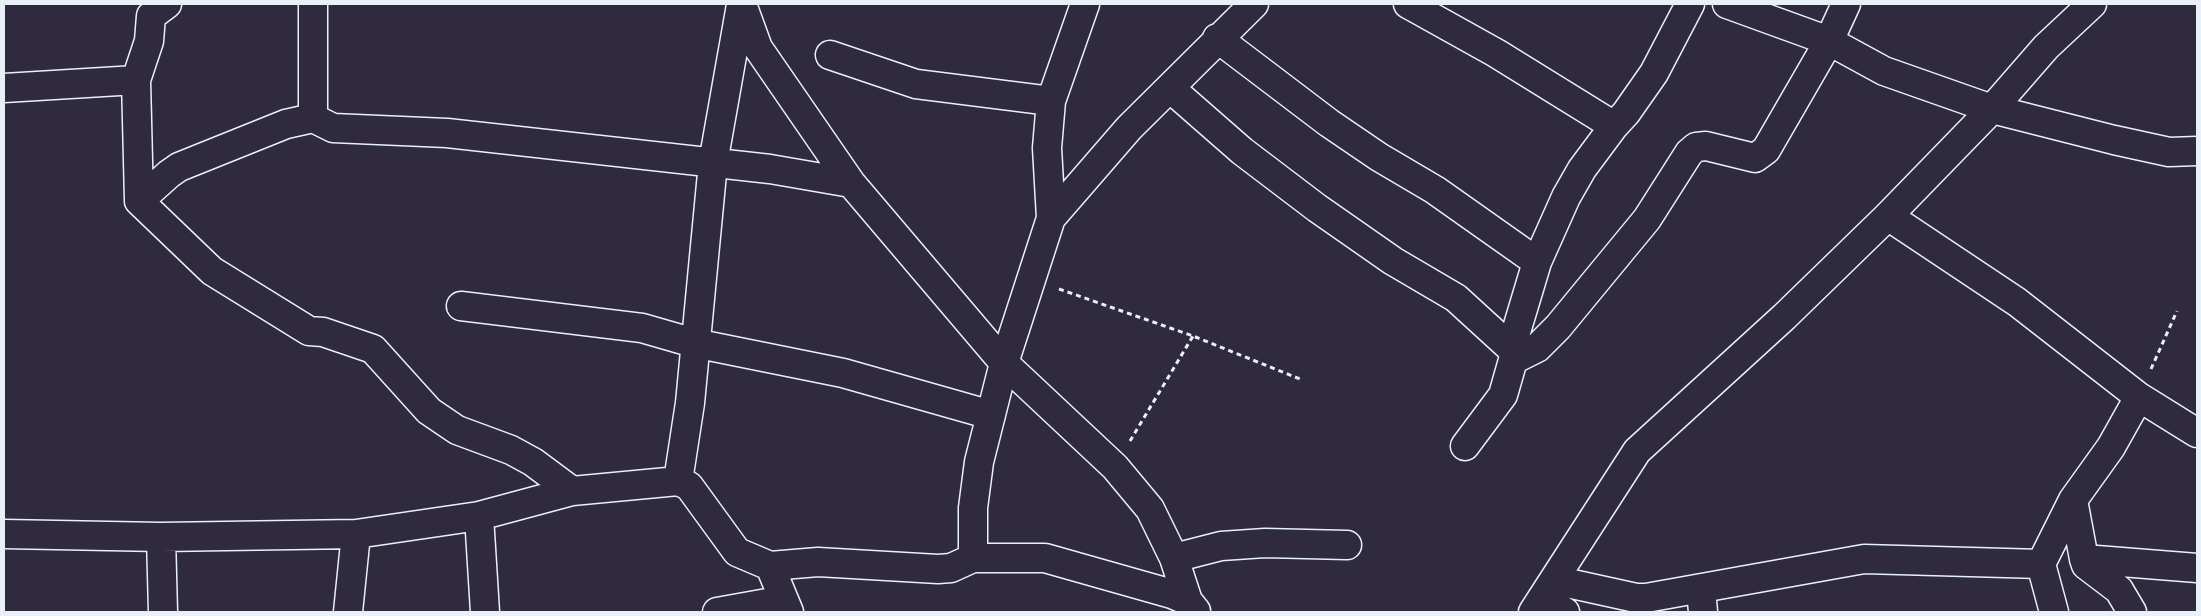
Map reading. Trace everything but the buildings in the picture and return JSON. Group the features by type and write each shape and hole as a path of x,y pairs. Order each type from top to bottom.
{"street":[{"path":"168,4 151,16 149,40 136,80 139,202 212,271 309,331 323,332 373,349 429,411 458,430 511,450 533,462 572,491"},
{"path":"312,118 313,4"},
{"path":"678,481 690,403 712,163 742,4"},
{"path":"742,4 758,48 851,183 1004,363 1115,467 1150,509 1174,558 1192,607"},
{"path":"1051,218 1047,148 1051,101 1085,4"},
{"path":"972,558 973,508 977,471 1004,363 1051,218 1129,128 1217,38 1254,4"},
{"path":"1408,4 1496,53 1614,126"},
{"path":"1465,446 1503,395 1513,355 1516,332 1537,262 1570,190 1582,169 1626,113 1654,72 1690,4"},
{"path":"1727,4 1829,41 1884,71 1992,110 2169,152 2197,152"},
{"path":"1513,355 1537,348 1558,328 1647,219 1689,153 1696,147 1706,146 1755,158 1766,150 1829,41 1846,4"},
{"path":"1549,600 1637,451 1784,317 1888,216 1992,110 2046,47 2092,4"},
{"path":"1217,38 1329,123 1378,157 1435,190 1537,262"},
{"path":"830,55 916,84 1051,101"},
{"path":"4,88 136,80"},
{"path":"1170,88 1242,151 1317,208 1393,261 1456,298 1513,355"},
{"path":"139,202 179,167 286,124 312,118 333,128 447,133 770,168 851,183"},
{"path":"1888,216 2018,302 2139,396 2197,433"},
{"path":"461,306 642,328 694,343 843,373 992,415"},
{"path":"2054,612 2041,564 2073,500 2110,447 2139,396"},
{"path":"4,534 161,537 356,534 479,516 572,491 678,481 689,486 737,552 770,566 818,562 938,569 951,568 972,558 1045,558 1161,590 1192,607"},
{"path":"2073,500 2086,565 2119,590 2132,612"},
{"path":"479,516 485,612"},
{"path":"348,612 356,534"},
{"path":"161,537 163,612"},
{"path":"1174,558 1221,546 1265,543 1347,545"},
{"path":"2084,559 2197,568"},
{"path":"1549,600 1636,598 1702,600 1864,560 2041,564"},
{"path":"717,612 786,606 770,566"}],"path":[{"path":"1030,279 1193,336 1300,380"},
{"path":"2139,396 2177,311"},
{"path":"1115,467 1193,336"}]}
